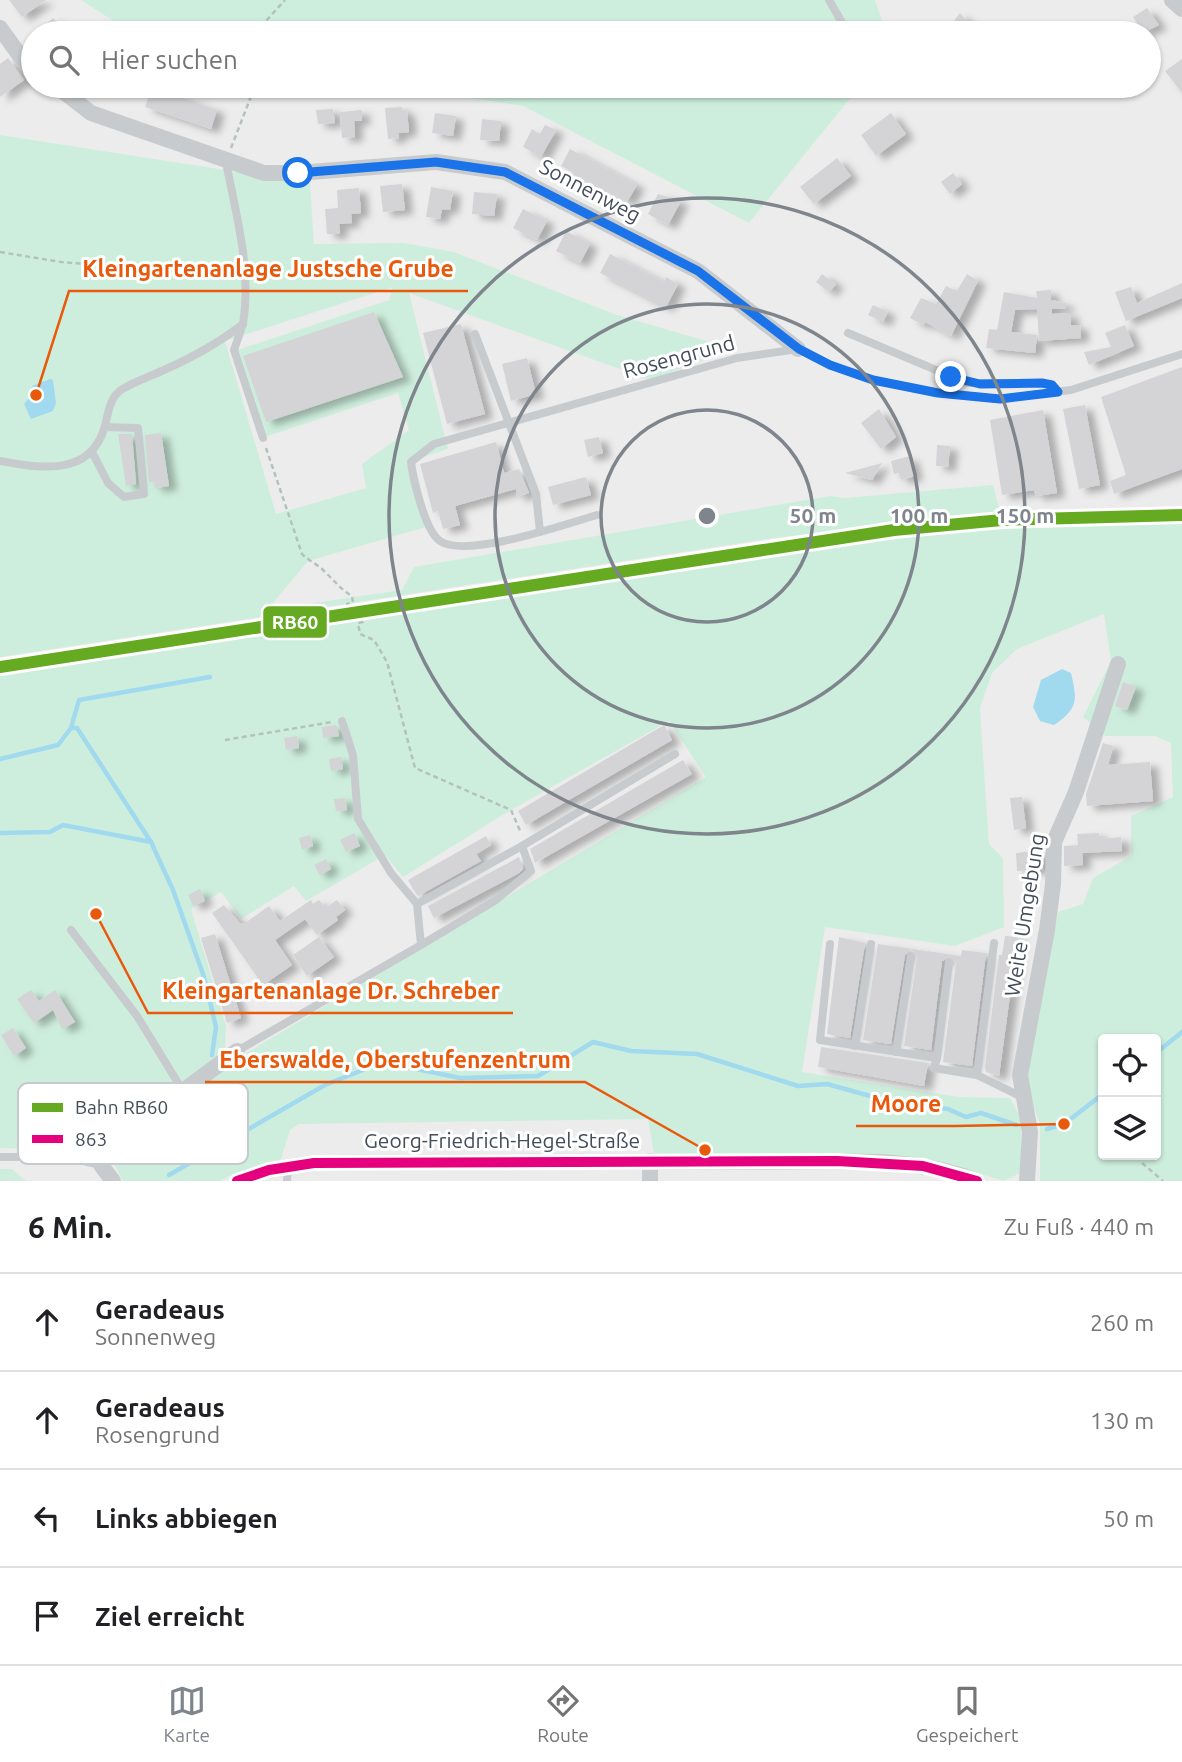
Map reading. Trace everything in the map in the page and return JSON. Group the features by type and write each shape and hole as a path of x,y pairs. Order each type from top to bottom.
{"street":[{"path":"1172,0 1182,9"},
{"path":"0,28 21,58"},
{"name":"Sonnenweg","path":"72,98 91,113 264,173 298,173 436,162 505,172 698,271 799,349"},
{"name":"Weite Umgebung","path":"1027,1181 1030,1132 1020,1075 1047,930 1053,884 1054,842 1076,792 1118,664"},
{"path":"194,1083 237,1051"},
{"path":"650,1161 650,1181"},
{"name":"Georg-Friedrich-Hegel-Straße","path":"237,1181 287,1173 314,1163 650,1161 902,1164 947,1169 977,1181"},
{"path":"101,1165 113,1181"}],"lane":[{"path":"829,0 841,21"},
{"path":"226,162 247,274 248,295 243,324 234,350 263,438"},
{"path":"0,461 56,468 77,463 92,452 104,427 108,410 119,391 173,366 243,324"},
{"path":"475,334 536,494 540,532"},
{"path":"848,334 967,383 1042,383 1052,385 1058,392"},
{"path":"799,349 830,365 873,380 938,393 1000,399 1058,392 1182,354"},
{"name":"Rosengrund","path":"510,422 737,358 799,349"},
{"path":"510,422 434,444 411,462 425,518 433,534 443,543 471,547 540,532 597,515"},
{"path":"92,452 108,483 124,496 144,494 138,428 104,427"},
{"path":"342,721 353,755 358,819 391,873 417,904 421,945"},
{"path":"417,904 522,846 675,754"},
{"path":"237,1051 496,900 531,871 522,846"},
{"path":"71,930 137,1016 178,1083"},
{"path":"977,1075 994,943"},
{"path":"830,944 820,1040 937,1058"},
{"path":"855,1046 872,944"},
{"path":"896,1052 911,956"},
{"path":"948,962 934,1068 977,1075 1026,1099"},
{"path":"0,1157 18,1157"},
{"path":"97,1164 101,1165"}],"path":[{"path":"266,21 285,0"},
{"path":"226,162 250,98"},
{"path":"0,252 61,262 220,277 247,274"},
{"path":"263,438 302,554 312,565 323,569 337,587 352,596 353,601 347,604 353,605 356,620 363,619 363,622 358,623 360,634 374,640 387,662 415,768 511,810 520,830 522,846"},
{"path":"225,740 342,721"},
{"path":"1142,1163 1163,1181"}],"green space":[{"path":"81,0 875,0 882,21 113,21"},
{"path":"469,98 850,98 749,223 523,106"},
{"path":"0,135 310,183 314,244 404,243 454,252 617,315 734,349 650,380 409,293 448,449 414,460 430,526 308,561 267,610 402,590 414,567 830,496 844,498 993,485 1000,512 774,538 0,657","holes":["393,287 389,300 237,350 265,437 398,393 409,430 362,464 366,488 276,514 225,341"]},
{"path":"1182,523 1182,1181 1040,1181 1040,1124 1027,1088 1029,1041 1058,912 1083,904 1093,878 1131,856 1131,816 1173,797 1171,743 1155,736 1105,736 1083,717 1111,661 1104,614 1017,649 992,673 980,708 989,844 1003,858 1004,927 955,946 825,927 802,1072 959,1097 1010,1098 1021,1119 1022,1172 1004,1181 952,1165 915,1158 654,1154 648,1119 299,1124 290,1130 281,1159 220,1181 123,1181 114,1164 248,1164 248,1083 207,1083 240,1057 706,777 669,721 511,810 403,877 385,855 306,901 294,886 241,919 221,892 191,909 226,1026 225,1050 184,1083 18,1083 18,1149 0,1148 0,673 766,553 917,533 995,526"},
{"path":"0,1169 12,1169 26,1181 0,1181"}],"water":[{"path":"53,380 56,403 53,411 31,419 24,404 31,396 32,386"},
{"path":"1062,669 1071,673 1075,697 1068,714 1054,725 1040,721 1033,707 1041,680"}],"building":[{"path":"9,0 46,0 22,17"},
{"path":"1147,8 1156,21 1136,21 1133,17"},
{"path":"960,13 967,21 954,21"},
{"path":"8,58 21,76 21,82 0,97 0,64"},
{"path":"1182,59 1182,93 1165,71"},
{"path":"148,98 183,98 217,110 211,129 145,107"},
{"path":"402,107 402,111 407,111 409,132 398,133 399,138 388,139 385,108"},
{"path":"333,109 335,123 318,124 316,110"},
{"path":"362,110 362,121 354,121 355,137 342,138 340,112"},
{"path":"435,113 456,116 453,136 432,133"},
{"path":"891,113 906,134 876,156 861,135"},
{"path":"482,119 501,121 499,141 480,140"},
{"path":"545,125 556,130 541,157 523,147 532,129 540,134"},
{"path":"570,149 637,185 627,202 561,166"},
{"path":"837,158 851,176 814,204 800,187"},
{"path":"953,173 962,184 950,194 941,182"},
{"path":"402,184 405,210 383,212 380,186"},
{"path":"431,187 453,191 450,210 442,209 440,219 426,217"},
{"path":"359,188 361,213 351,214 352,223 339,224 340,234 327,234 325,209 338,208 337,190"},
{"path":"474,192 497,194 494,216 472,214"},
{"path":"658,194 681,201 668,225 648,214"},
{"path":"523,209 547,221 537,240 513,228"},
{"path":"566,231 590,244 580,263 556,251"},
{"path":"610,254 664,282 666,277 678,284 666,307 600,273"},
{"path":"822,274 836,284 829,292 816,282"},
{"path":"967,274 978,281 951,336 925,322 923,325 910,318 921,298 936,304 946,286 957,291"},
{"path":"1182,283 1182,298 1126,321 1115,292 1131,287 1137,303"},
{"path":"1051,290 1051,300 1066,303 1066,308 1052,309 1052,314 1071,313 1071,325 1080,325 1081,338 1039,341 1037,309 1015,310 1011,332 1037,335 1035,353 986,348 989,329 997,330 1004,292 1037,298 1036,291"},
{"path":"873,305 888,312 883,322 868,315"},
{"path":"374,312 403,377 266,422 243,356"},
{"path":"461,324 485,414 447,424 423,333"},
{"path":"1125,325 1134,346 1089,365 1084,352 1111,347 1105,333"},
{"path":"527,358 536,394 511,401 502,364"},
{"path":"1182,367 1182,469 1114,494 1110,481 1126,475 1101,397"},
{"path":"1085,405 1100,485 1079,489 1063,409"},
{"path":"879,409 896,437 881,449 861,423"},
{"path":"1043,410 1057,493 1036,496 1034,490 1002,495 990,420"},
{"path":"161,433 169,486 155,488 154,481 149,482 145,435"},
{"path":"118,434 132,434 136,484 126,486"},
{"path":"599,437 603,453 588,457 584,440"},
{"path":"496,442 504,473 519,469 529,493 517,497 516,489 455,506 460,525 443,529 438,511 433,513 420,464"},
{"path":"937,445 950,446 948,467 936,466"},
{"path":"910,456 915,476 901,480 899,473 894,474 891,461"},
{"path":"882,463 872,480 845,473"},
{"path":"586,477 591,495 553,505 548,487"},
{"path":"1123,682 1136,687 1127,710 1115,706"},
{"path":"336,725 339,736 323,738 322,727"},
{"path":"664,725 672,740 526,825 518,811"},
{"path":"297,736 299,748 286,750 284,738"},
{"path":"1103,743 1113,746 1108,765 1150,762 1153,801 1087,806 1086,794"},
{"path":"341,757 343,769 331,771 329,759"},
{"path":"683,760 692,774 535,863 530,849"},
{"path":"1022,797 1026,828 1014,830 1010,798"},
{"path":"345,798 347,810 336,811 334,799"},
{"path":"354,833 360,846 346,852 340,840"},
{"path":"1099,833 1100,839 1121,837 1122,851 1082,853 1083,865 1064,866 1064,846 1078,845 1077,834"},
{"path":"310,835 313,846 302,850 299,838"},
{"path":"486,836 491,845 476,854 481,861 418,896 408,880"},
{"path":"1043,850 1043,869 1017,871 1016,853"},
{"path":"519,857 523,869 519,873 434,918 428,906"},
{"path":"326,859 331,869 320,875 314,865"},
{"path":"200,889 205,901 193,906 188,895"},
{"path":"311,900 313,904 319,900 325,908 337,900 345,910 336,917 338,920 317,935 305,919 275,940 292,965 263,985 212,913 224,905 240,923 245,923 269,906 280,921"},
{"path":"215,934 241,1018 227,1023 201,938"},
{"path":"1005,936 1018,937 999,1076 986,1072 985,1067 999,955 1002,955"},
{"path":"319,937 334,957 307,976 293,955"},
{"path":"839,937 865,943 850,1038 827,1034"},
{"path":"878,944 961,956 962,950 986,953 972,1066 943,1062 956,963 950,956 942,961 931,1050 904,1046 917,957 911,949 905,955 891,1044 863,1040"},
{"path":"31,990 39,1001 55,990 75,1022 62,1029 53,1010 34,1023 17,999"},
{"path":"13,1028 26,1048 14,1056 1,1035"},
{"path":"821,1047 928,1063 924,1086 818,1067"}],"waterway":[{"path":"0,759 58,745 71,728 79,700 210,677"},
{"path":"71,728 77,728 151,842"},
{"path":"0,833 50,832 63,825 151,842 173,890 204,977 216,1027 212,1055"},
{"path":"1161,1049 1182,1032"},
{"path":"248,1129 325,1085 383,1062 460,1078 538,1076 593,1042 631,1051 697,1054 798,1086 827,1084 899,1104 948,1109 966,1117 981,1113 1016,1125"},
{"path":"1047,1129 1064,1124 1099,1097"},
{"path":"169,1175 188,1164"}],"rail line":[{"name":"RB60","path":"0,667 894,530 1002,520 1182,515"}],"transit line":[{"name":"863","path":"237,1181 269,1170 314,1163 837,1161 923,1166 977,1181"}],"place":[{"name":"Kleingartenanlage Justsche Grube","path":"36,395"},
{"name":"Kleingartenanlage Dr. Schreber","path":"96,914"},
{"name":"Moore","path":"1064,1124"},
{"name":"Eberswalde, Oberstufenzentrum","path":"705,1150"}],"route":[{"path":"298,173 436,162 505,172 698,271 799,349 830,365 873,380 938,393 1000,399 1058,392 1052,385 1042,383 980,384 951,377"}]}
